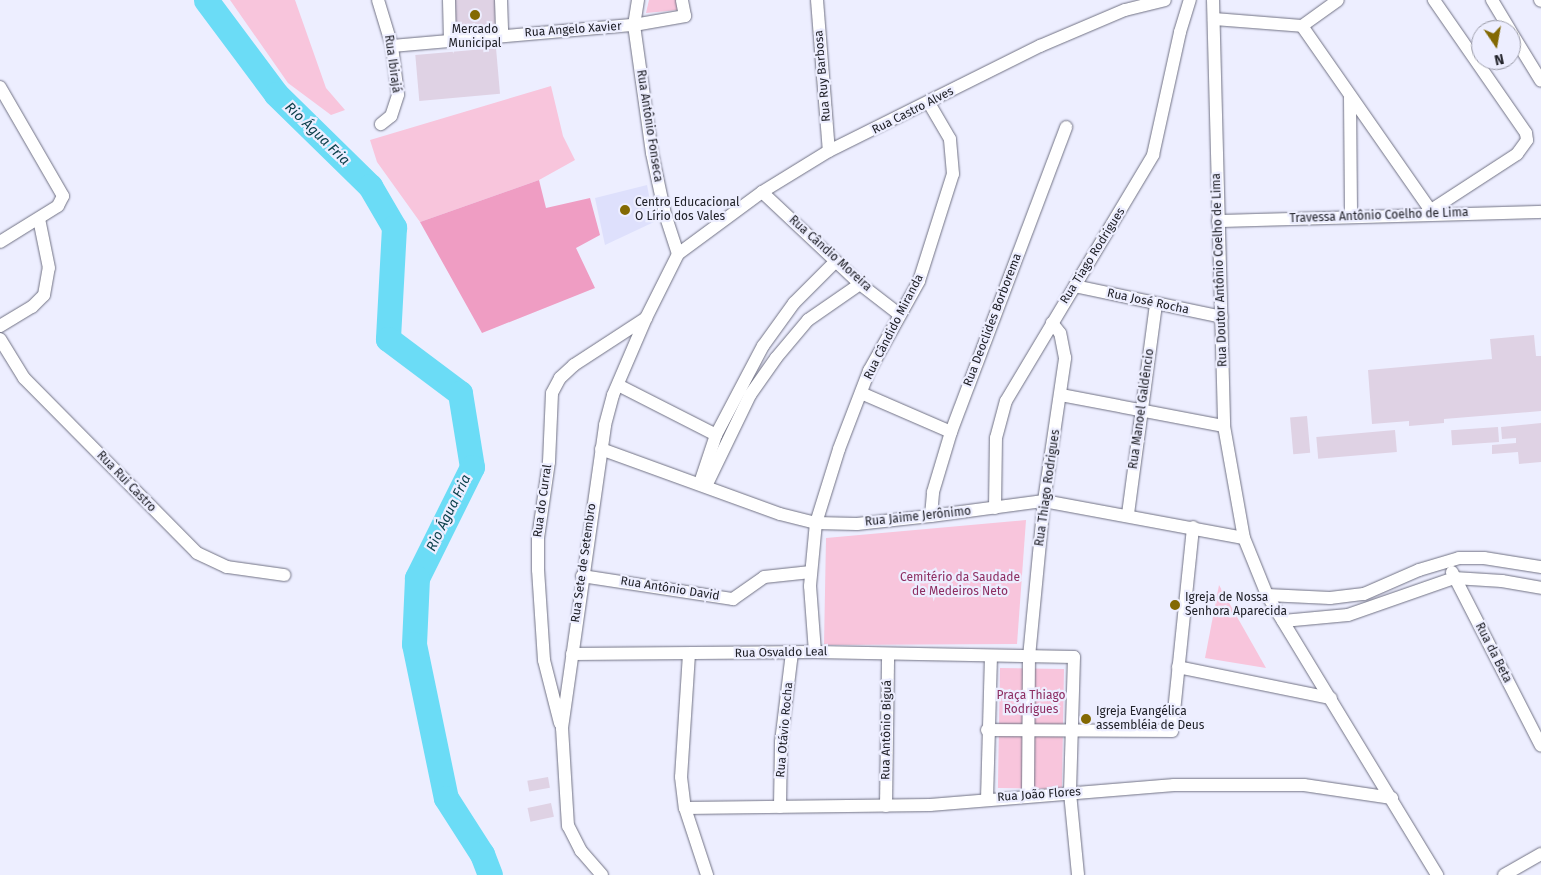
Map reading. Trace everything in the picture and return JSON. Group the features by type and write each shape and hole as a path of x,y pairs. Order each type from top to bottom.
{"street":[{"name":"Rua Ibirajá","path":"378,0 392,46 397,100 391,116 381,124"},
{"path":"449,0 450,40"},
{"path":"502,0 502,36"},
{"name":"Rua Antônio Fonseca","path":"638,0 634,25 652,153 664,214 678,254"},
{"name":"Rua Angelo Xavier","path":"392,46 634,25 684,16 682,0"},
{"name":"Rua Ruy Barbosa","path":"817,0 829,151"},
{"name":"Rua Castro Alves","path":"678,254 762,192 829,151 1091,23 1125,10 1165,0"},
{"name":"Rua Tiago Rodrigues","path":"995,508 996,438 1002,410 1153,155 1180,32 1190,0"},
{"name":"Rua Doutor Antônio Coelho de Lima","path":"1213,0 1224,426 1244,538 1267,595 1331,698"},
{"path":"1214,19 1302,26 1338,0"},
{"path":"1302,26 1428,212 1517,154 1525,146 1527,137 1434,0"},
{"path":"1492,0 1504,20"},
{"path":"1521,48 1541,82"},
{"path":"0,87 62,190 62,201 58,206 0,242"},
{"path":"1350,97 1351,217"},
{"name":"Rua Cândido Miranda","path":"815,652 811,572 816,546 816,523 861,392 899,314 919,281 953,174 950,139 929,103"},
{"name":"Rua Deoclides Borborema","path":"931,516 933,492 952,432 1066,127"},
{"name":"Rua Cândio Moreira","path":"762,192 860,284 899,314"},
{"name":"Travessa Antônio Coelho de Lima","path":"1218,221 1351,217 1428,212 1541,212"},
{"path":"0,326 32,307 44,295 48,268 39,219"},
{"name":"Rua Sete de Setembro","path":"602,875 581,851 568,826 562,728 601,449 618,384 646,318 678,254"},
{"path":"703,485 716,435 740,386 777,325 836,261"},
{"path":"703,485 746,402 776,358 808,320 860,284"},
{"name":"Rua José Rocha","path":"1075,286 1222,318"},
{"name":"Rua Manoel Galdêncio","path":"1128,514 1156,304"},
{"name":"Rua do Curral","path":"562,728 544,660 538,570 538,538 549,462 552,393 560,378 574,365 646,318"},
{"name":"Rua Thiago Rodrigues","path":"1029,657 1044,501 1061,395 1064,346 1052,323"},
{"name":"Rua Rui Castro","path":"0,339 24,378 197,553 227,567 284,575"},
{"path":"618,384 716,435"},
{"path":"861,392 952,432"},
{"path":"1061,395 1142,408 1224,426"},
{"name":"Rua Jaime Jerônimo","path":"601,449 780,514 816,523 857,524 1044,501 1128,514 1244,538"},
{"path":"987,730 1172,731 1193,527"},
{"path":"1267,595 1330,598 1364,594 1448,560 1471,557 1541,567"},
{"name":"Rua da Beta","path":"1448,560 1454,578 1541,746"},
{"name":"Rua Antônio David","path":"582,576 733,599 764,577 811,572"},
{"path":"1283,621 1348,615 1454,578 1502,581 1541,588"},
{"name":"Rua Osvaldo Leal","path":"572,654 792,654 815,652 991,656"},
{"path":"689,654 681,757 686,808 707,875"},
{"name":"Rua Otávio Rocha","path":"780,807 781,742 792,654"},
{"name":"Rua Antônio Biguá","path":"886,806 888,654"},
{"path":"987,799 987,730 991,656 1074,657 1070,793 1078,875"},
{"path":"1028,795 1029,657"},
{"path":"1178,667 1331,698 1437,875"},
{"name":"Rua João Flores","path":"686,808 886,806 1174,785 1276,784 1343,789 1392,798"},
{"path":"1504,875 1541,854"}],"shaded area":[{"path":"539,180 546,208 590,198 600,235 576,248 595,288 482,333 420,222"},
{"name":"Centro Educacional O Lírio dos Vales","path":"647,185 654,222 605,245 595,198"}],"green space":[{"path":"230,0 295,0 326,88 345,110 331,115 288,83"},
{"path":"649,0 676,0 678,10 646,13"},
{"path":"551,86 563,136 575,160 539,180 420,222 377,162 370,140"},
{"name":"Cemitério da Saudade de Medeiros Neto","path":"1026,520 1017,644 824,645 826,538"},
{"path":"1219,585 1266,668 1205,658"},
{"name":"Praça Thiago Rodrigues","path":"1000,668 1064,669 1062,789 998,788"}],"building":[{"name":"Mercado Municipal","path":"455,0 495,0 495,30 455,30"},
{"path":"496,48 500,94 419,101 415,55"},
{"path":"1534,335 1536,356 1541,356 1541,411 1444,419 1444,423 1409,426 1409,421 1372,424 1368,370 1492,359 1490,339"},
{"path":"1307,416 1310,453 1293,454 1290,417"},
{"path":"1541,423 1541,462 1519,464 1518,452 1492,454 1492,445 1516,443 1516,438 1502,439 1501,427"},
{"path":"1498,427 1499,442 1452,445 1451,430"},
{"path":"1395,430 1397,452 1318,459 1316,437"},
{"path":"548,777 550,788 529,791 527,781"},
{"path":"551,803 554,817 530,822 528,808"}],"waterway":[{"name":"Rio Água Fria","path":"206,0 276,94 370,186 394,227 388,339 460,393 472,467 417,578 414,644 446,798 482,854 490,875"}],"place":[{"name":"Mercado Municipal","path":"475,15"},
{"name":"Centro Educacional O Lírio dos Vales","path":"625,210"},
{"name":"Igreja de Nossa Senhora Aparecida","path":"1175,605"},
{"name":"Igreja Evangélica assembléia de Deus","path":"1086,719"}]}
